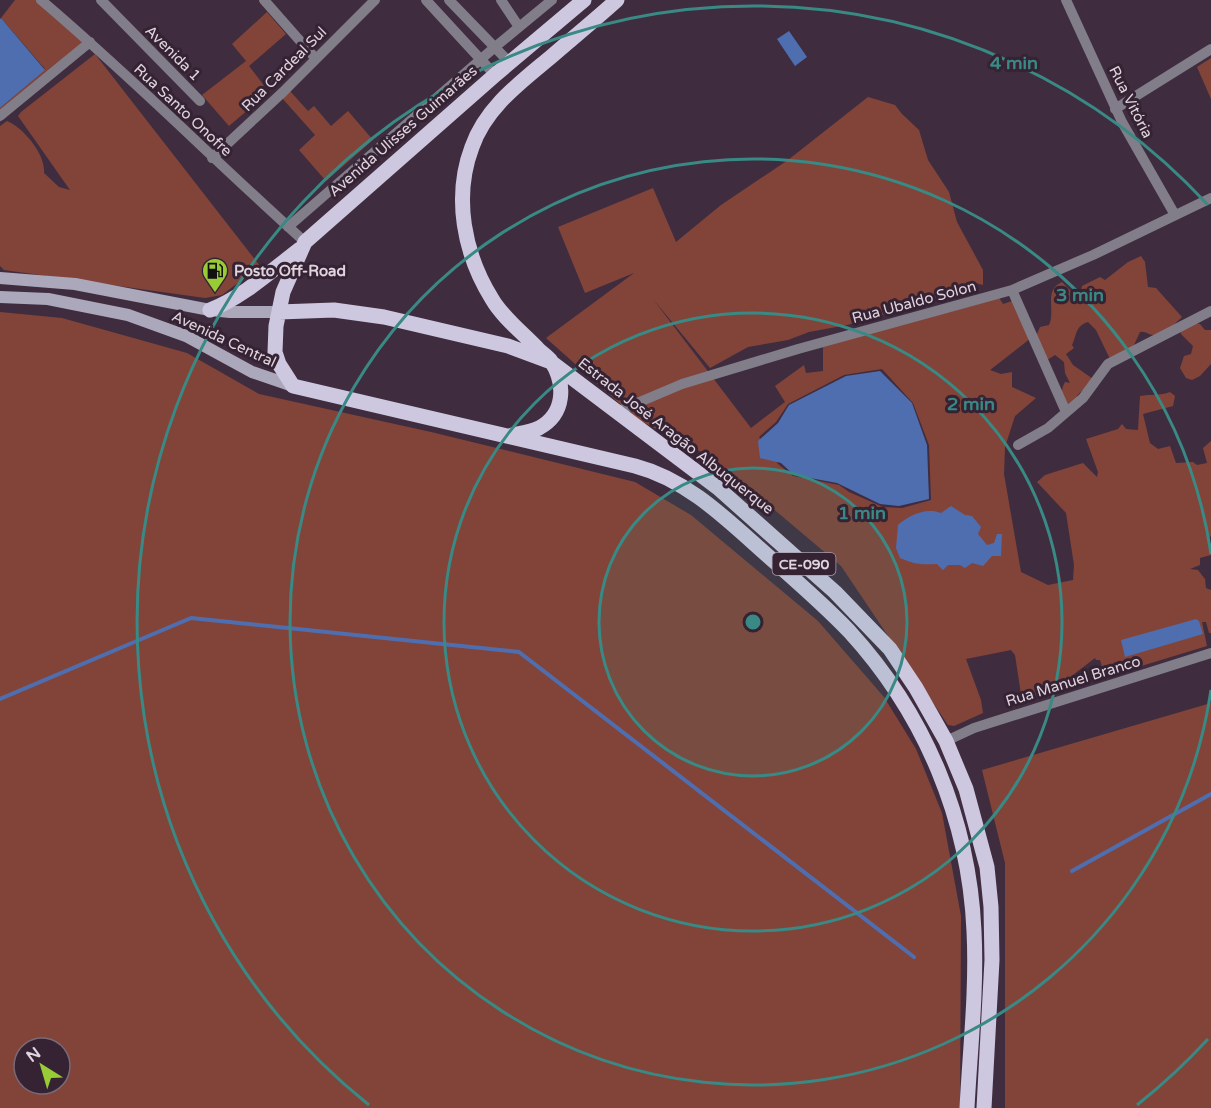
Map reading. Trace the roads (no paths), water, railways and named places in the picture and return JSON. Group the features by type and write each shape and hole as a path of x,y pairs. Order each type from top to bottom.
{"main road":[{"name":"Avenida Ulisses Guimarães","path":"293,386 279,364 275,352 283,291 302,245 509,62 584,0"},
{"path":"507,436 539,427 550,419 562,399 562,391 551,362 493,301 472,259 462,209 463,180 471,148 494,108 617,0"},
{"path":"570,12 584,28"},
{"path":"210,310 226,304 239,295 302,245"},
{"name":"Avenida Central","path":"0,278 75,284 210,310 279,312"},
{"name":"Avenida Central","path":"0,297 48,299 128,315 186,336 252,372 293,386"},
{"name":"Estrada José Aragão Albuquerque","path":"279,312 334,310 384,317 508,346 551,362 718,488 799,558 864,620 897,659 946,741 966,789 987,867 992,960 984,1108"},
{"name":"CE-090","path":"293,386 653,471 684,486 722,515 828,610 891,683 930,748 954,809 968,873 974,919 975,967 967,1108"}],"street":[{"name":"Rua Santo Onofre","path":"41,0 90,42 288,227 302,245"},
{"name":"Avenida 1","path":"101,0 200,101"},
{"path":"264,0 316,59"},
{"name":"Rua Cardeal Sul","path":"212,158 375,0"},
{"path":"426,0 495,75"},
{"path":"449,0 509,62"},
{"path":"501,0 519,27"},
{"path":"288,227 552,0"},
{"name":"Rua Vitória","path":"1066,0 1115,109 1175,215"},
{"path":"0,116 90,42"},
{"path":"1115,109 1211,49"},
{"name":"Rua Ubaldo Solon","path":"616,412 682,384 798,349 1012,290 1093,255 1211,198"},
{"path":"1012,290 1066,412"},
{"path":"1018,445 1048,428 1083,398 1108,364 1211,311"},
{"name":"Rua Manuel Branco","path":"946,741 974,728 1211,653"}],"water":[{"path":"0,19 45,70 0,108"},
{"path":"789,31 807,57 795,66 777,39"},
{"path":"880,371 912,403 927,445 929,499 899,506 880,504 837,483 794,475 781,463 760,458 758,441 778,423 789,405 846,376"},
{"path":"951,506 965,515 972,516 981,527 978,534 987,545 994,543 997,534 1002,534 1001,556 992,556 983,566 972,563 965,568 960,565 948,565 943,570 937,564 918,564 900,558 896,548 898,525 918,513 935,511 941,513"},
{"path":"1196,619 1199,621 1203,634 1125,657 1121,640"}],"waterway":[{"path":"0,699 191,618 519,652 914,957"},
{"path":"1072,871 1211,794"}],"place":[{"name":"Posto Off-Road","path":"215,294"}]}
